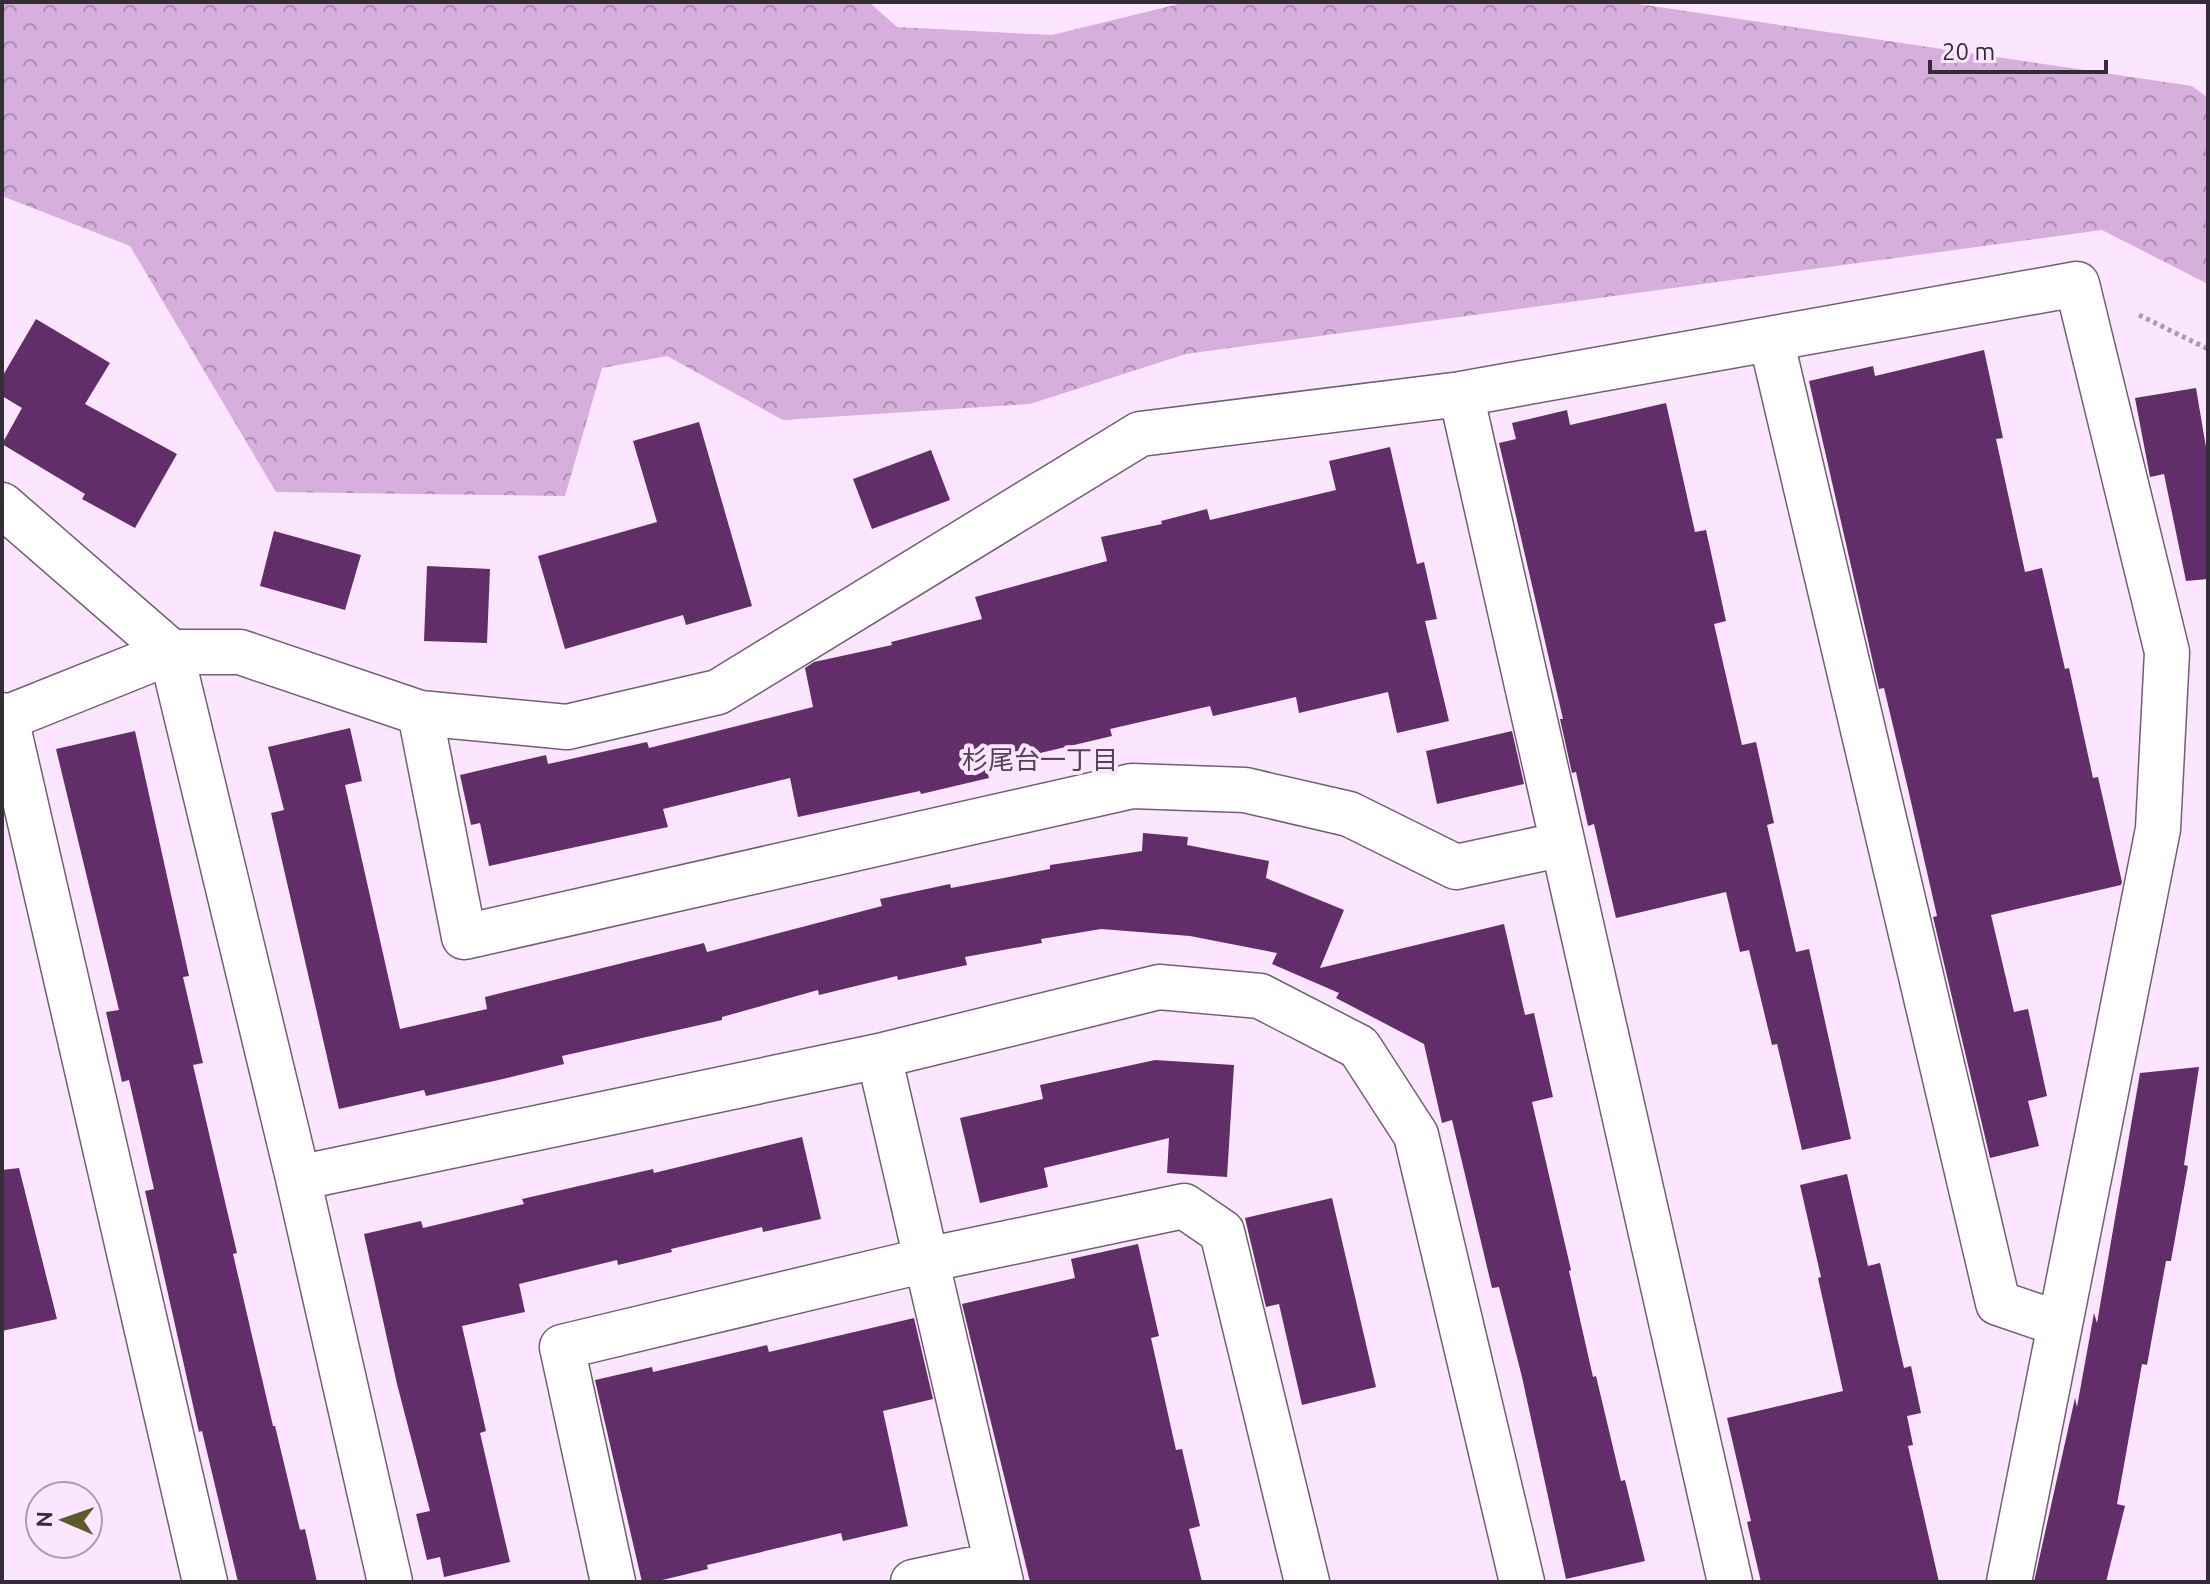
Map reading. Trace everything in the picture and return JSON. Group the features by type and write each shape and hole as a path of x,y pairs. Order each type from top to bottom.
{"street":[{"path":"205,1582 4,717 171,652 240,652 420,713 567,727 718,692 1140,434 1461,394 2077,284 2167,652 2158,829 2009,1582"},
{"path":"1771,339 1998,1303 2060,1324"},
{"path":"1461,394 1727,1581"},
{"path":"2,505 171,652 298,1178 390,1582"},
{"path":"420,713 464,937 1132,786 1245,790 1349,814 1456,867 1563,844"},
{"path":"298,1178 879,1056 1159,987 1260,996 1359,1047 1416,1135 1522,1582"},
{"path":"879,1056 999,1573 913,1582"},
{"path":"613,1582 562,1347 926,1260 1184,1206 1222,1232 1307,1582"}],"green space":[{"path":"2,2 869,2 897,27 1052,35 1187,2 1625,2 2192,86 2208,98 2208,284 2102,230 1186,354 1030,404 783,420 667,356 602,368 565,496 276,492 130,246 2,196"}],"building":[{"path":"36,319 110,363 85,404 177,454 135,528 82,499 85,494 2,444 22,408 2,396 2,377"},
{"path":"1984,350 2003,438 1996,439 2025,572 2042,568 2065,669 2069,668 2093,778 2098,777 2122,882 2121,885 1991,915 2014,1012 2028,1009 2047,1096 2028,1101 2039,1146 1990,1158 1933,917 1937,916 1909,793 1884,688 1879,689 1809,381 1873,366 1875,376"},
{"path":"2196,388 2208,459 2208,579 2186,581 2164,474 2150,477 2135,398"},
{"path":"1666,403 1695,532 1706,530 1726,621 1714,624 1742,745 1756,742 1774,823 1767,825 1796,952 1809,949 1851,1139 1802,1150 1777,1044 1772,1045 1749,950 1740,952 1726,892 1616,918 1594,824 1588,826 1576,772 1572,773 1560,719 1563,719 1499,443 1516,439 1512,423 1567,410 1570,425"},
{"path":"699,422 752,606 686,625 683,615 565,649 538,556 657,522 633,441"},
{"path":"1390,447 1417,564 1424,562 1437,619 1425,621 1449,721 1397,733 1388,692 1299,713 1296,697 1213,716 1210,706 1110,729 1112,736 986,766 989,778 921,794 920,791 798,817 790,778 663,809 668,827 489,866 480,823 471,825 460,775 546,755 548,764 647,742 649,748 813,707 805,668 814,662 892,645 891,642 982,619 975,597 1107,561 1101,537 1162,524 1161,521 1207,509 1210,520 1336,490 1329,461"},
{"path":"931,450 950,500 872,529 853,479"},
{"path":"274,531 361,555 345,610 260,586"},
{"path":"427,566 490,569 487,643 424,641"},
{"path":"350,728 362,781 345,785 400,1029 487,1009 485,997 704,943 707,952 882,906 880,899 950,884 951,888 1050,869 1050,865 1142,851 1143,833 1188,837 1187,845 1269,861 1266,878 1344,910 1320,968 1504,924 1525,1015 1534,1013 1553,1097 1532,1102 1569,1271 1593,1377 1596,1376 1621,1481 1625,1480 1645,1561 1566,1579 1499,1287 1492,1288 1452,1120 1442,1123 1424,1044 1336,998 1339,993 1272,964 1277,953 1190,936 1101,929 965,957 967,965 898,980 897,976 819,995 818,990 722,1017 722,1020 562,1056 564,1064 503,1079 426,1096 424,1090 339,1109 271,813 284,810 268,747"},
{"path":"135,731 189,976 183,977 203,1063 193,1065 237,1253 233,1254 273,1426 300,1530 305,1529 317,1582 238,1582 202,1431 199,1432 145,1191 154,1189 129,1080 122,1082 106,1012 119,1010 56,749"},
{"path":"1512,731 1524,784 1437,804 1426,751"},
{"path":"1155,1060 1234,1065 1227,1177 1167,1173 1169,1138 1044,1168 1048,1187 980,1203 960,1118 1043,1099 1040,1085"},
{"path":"2199,1067 2184,1165 2188,1166 2171,1261 2166,1261 2147,1365 2142,1364 2117,1504 2125,1506 2106,1582 2034,1582 2075,1398 2077,1407 2094,1313 2097,1323 2140,1073"},
{"path":"802,1137 821,1219 763,1232 762,1227 618,1265 617,1260 519,1284 525,1312 462,1326 486,1431 480,1433 510,1562 444,1577 440,1557 427,1560 416,1514 430,1511 397,1384 364,1234 421,1221 423,1228 524,1204 522,1199 653,1169 654,1173"},
{"path":"19,1168 57,1319 2,1331 2,1170"},
{"path":"1847,1174 1868,1266 1880,1263 1904,1368 1911,1366 1921,1413 1907,1416 1913,1445 1908,1446 1939,1582 1761,1582 1747,1522 1751,1521 1727,1418 1843,1391 1800,1185"},
{"path":"1332,1198 1376,1387 1302,1405 1279,1304 1266,1307 1245,1218"},
{"path":"1138,1244 1159,1336 1151,1338 1176,1450 1182,1449 1200,1526 1189,1529 1202,1582 1030,1582 962,1304 1075,1278 1071,1259"},
{"path":"914,1318 933,1399 883,1411 908,1526 843,1541 841,1533 707,1565 708,1569 642,1582 595,1380 652,1367 653,1372 767,1345 769,1352"}],"district":[{"name":"杉尾台一丁目","path":"1040,759"}]}
